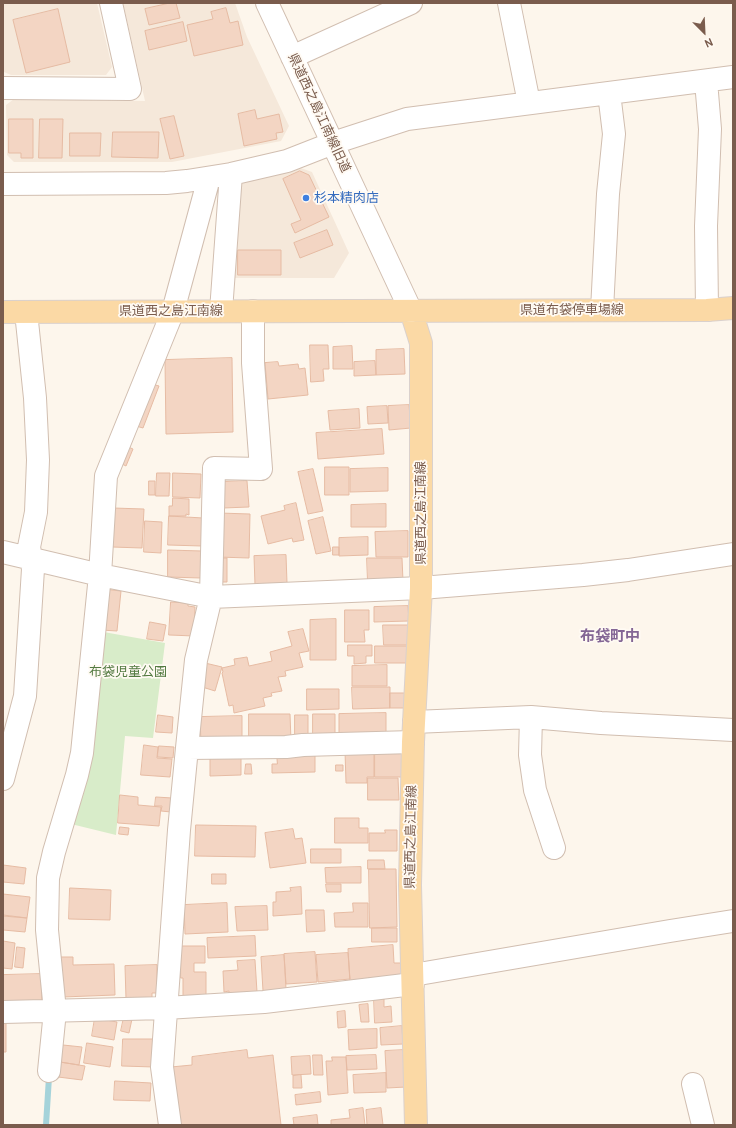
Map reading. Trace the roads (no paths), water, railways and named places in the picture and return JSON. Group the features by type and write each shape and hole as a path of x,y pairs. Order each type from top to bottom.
{"main road":[{"name":"県道布袋停車場線","path":"411,311 707,310 733,308"},
{"name":"県道西之島江南線","path":"3,312 411,311 421,343 421,588 414,732 410,885 416,1125"}],"street":[{"path":"3,88 130,89 110,3"},
{"name":"県道西之島江南線旧道","path":"267,3 411,311"},
{"path":"509,3 529,103"},
{"path":"292,57 406,4"},
{"path":"3,184 166,183 209,178 287,161 333,143 407,119 733,77"},
{"path":"706,81 710,129 706,226 707,310"},
{"path":"602,310 608,194 614,134 609,93"},
{"path":"221,311 231,174"},
{"path":"49,1071 55,1010 47,930 48,878 82,753 100,575 106,476 173,311 209,178"},
{"path":"170,1125 162,1067 179,830 196,660 211,596 214,468 261,469 253,363 253,311"},
{"path":"3,779 25,696 33,569 29,547 36,512 38,460 35,398 26,312"},
{"path":"3,552 100,575 211,596 421,588 583,575 628,570 733,554"},
{"path":"187,748 270,748 531,717 602,723 733,730"},
{"path":"531,717 530,755 534,790 554,848"},
{"path":"3,1012 166,1008 264,1002 413,979 670,931 733,921"},
{"path":"693,1084 703,1125"}],"waterway":[{"path":"46,1125 49,1077"}],"place":[{"name":"杉本精肉店","path":"306,198"}],"district":[{"name":"布袋町中","path":"610,637"}],"park label":[{"name":"布袋児童公園","path":"128,672"}]}
